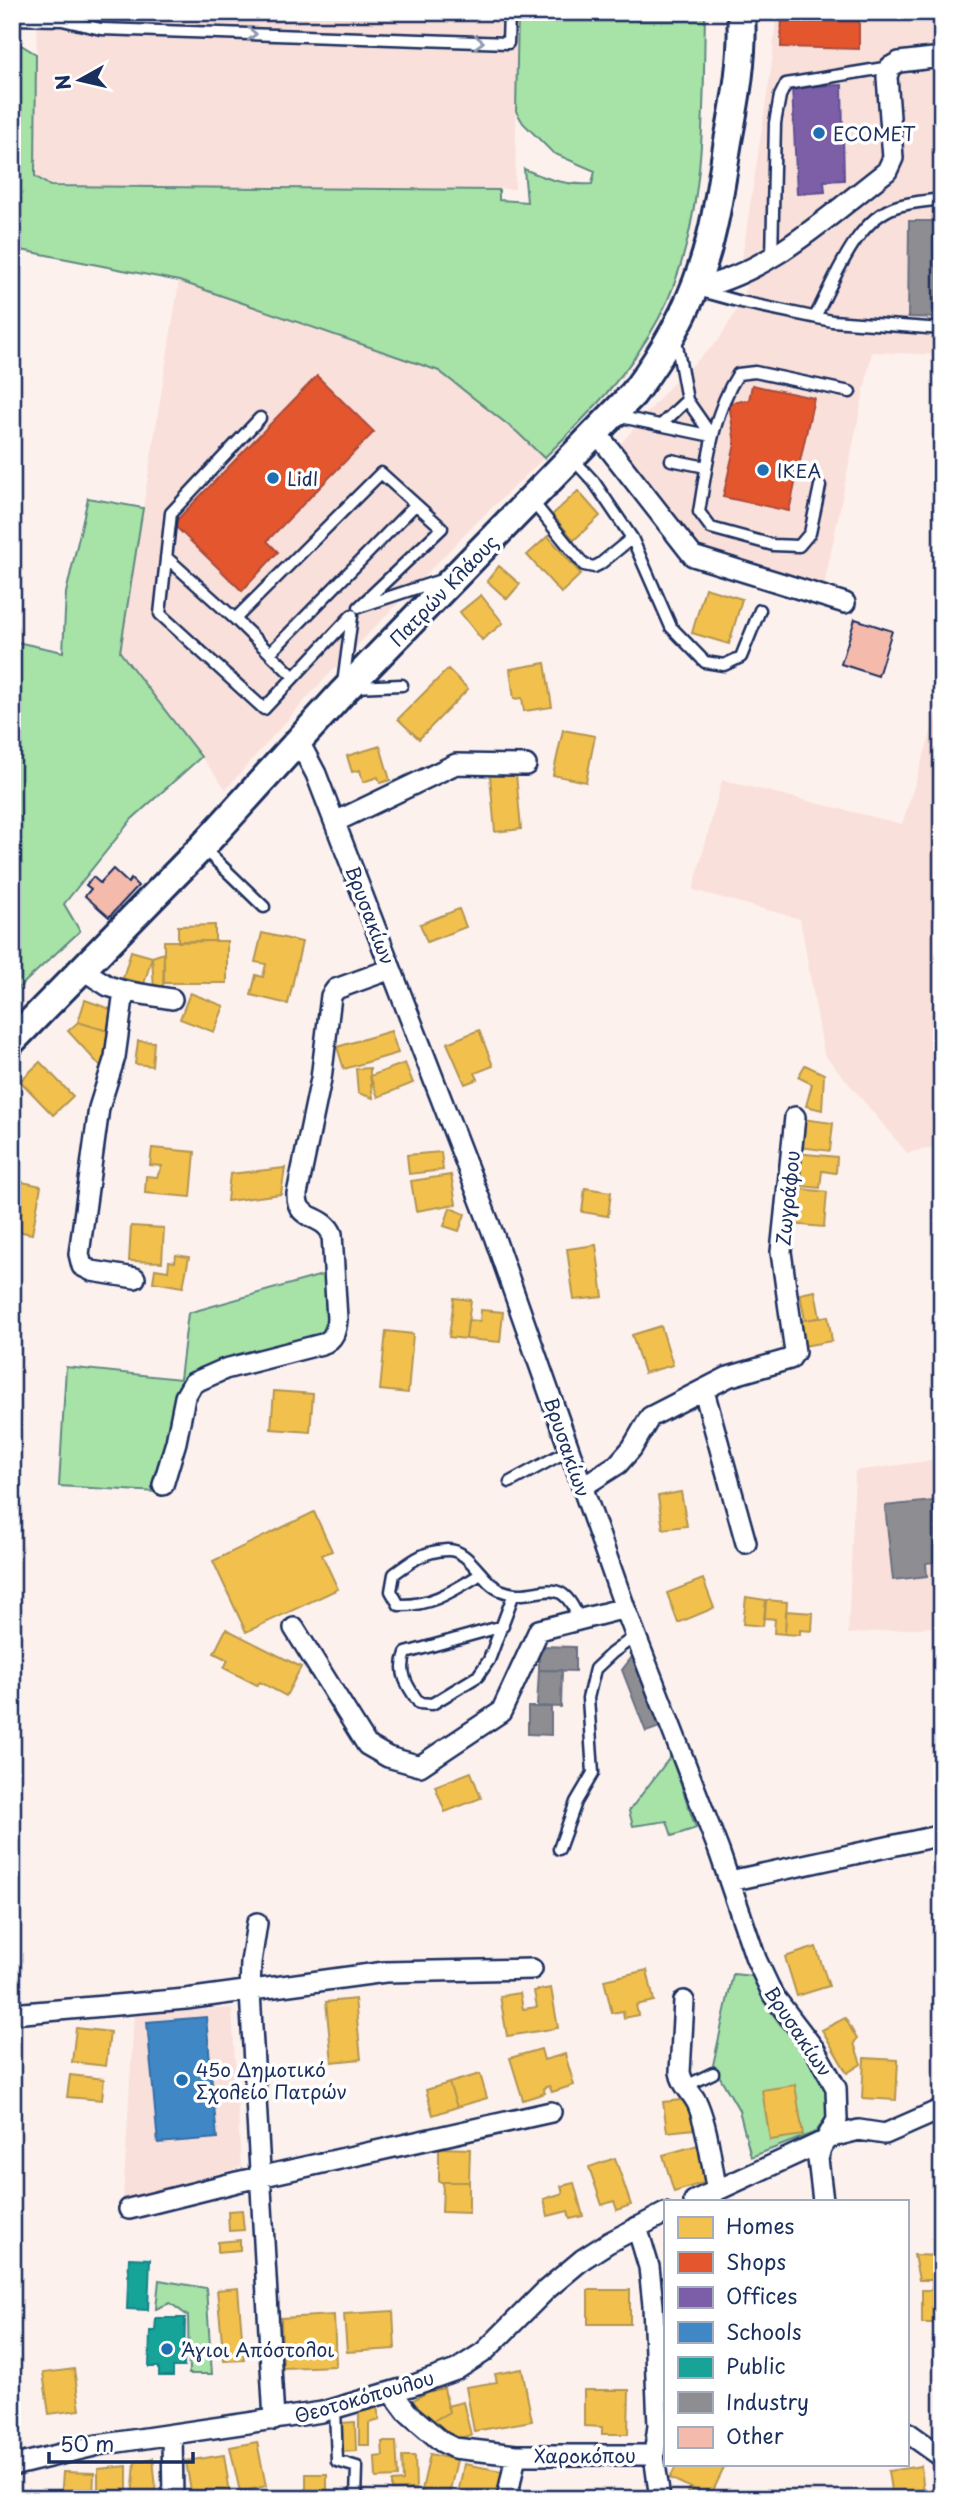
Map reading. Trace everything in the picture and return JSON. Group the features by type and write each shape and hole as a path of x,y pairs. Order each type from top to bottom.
{"main road":[{"path":"730,12 732,39 739,64"},
{"path":"739,64 741,12"},
{"name":"Πατρών Κλάους","path":"12,1041 202,847 346,690 633,394 674,332 702,268 717,207 739,64"}],"street":[{"path":"693,289 727,280 772,258 892,165 887,77 890,67 899,62 942,57"},
{"path":"604,423 693,556 845,603"},
{"name":"Βρυσακίων","path":"299,742 311,761 484,1210 635,1636 730,1881 745,1930 766,1982 781,2008 815,2050 836,2088 838,2116 824,2141 818,2159 824,2200"},
{"path":"335,822 456,764 526,765"},
{"path":"163,1485 185,1397 193,1383 225,1369 322,1344 330,1340 335,1332 337,1319 332,1234 325,1224 301,1211 297,1194 321,1079 333,992 391,969"},
{"path":"83,970 108,986 173,999"},
{"path":"124,990 115,1056 99,1108 79,1254 82,1266 92,1271 135,1278"},
{"name":"Ζωγράφου","path":"582,1487 618,1464 632,1448 650,1417 728,1377 790,1359 795,1352 781,1252 795,1117"},
{"path":"704,1391 746,1543"},
{"path":"294,1628 367,1745 388,1757 420,1766 501,1712 539,1630 625,1608"},
{"path":"730,1881 942,1835"},
{"path":"257,1923 250,1992 274,2420"},
{"path":"12,2014 250,1992 386,1972 532,1969"},
{"path":"684,2001 679,2060 681,2078 702,2115 717,2191"},
{"path":"696,2200 824,2141 859,2130 885,2134 942,2109"},
{"path":"129,2209 551,2112"},
{"name":"Θεοτοκόπουλου","path":"12,2466 98,2445 335,2409 456,2370 476,2358 568,2271 608,2243 664,2214"},
{"name":"Χαροκόπου","path":"392,2392 407,2412 448,2445 480,2452 516,2455 654,2455 660,2347 651,2277 637,2227"},
{"path":"908,2433 942,2457"},
{"path":"172,2435 173,2499"},
{"path":"507,2499 516,2455"},
{"path":"654,2455 660,2499"}],"lane":[{"path":"12,19 60,16 101,29 508,43 509,12"},
{"path":"772,258 775,123 780,96 786,84 890,67"},
{"path":"816,317 854,244 872,219 897,206 942,200"},
{"path":"693,289 832,321 942,329"},
{"path":"674,332 687,400 712,436"},
{"path":"820,486 810,533 799,546 773,545 711,528 699,512 712,436 727,390 738,374 755,372 850,392"},
{"path":"661,425 687,400"},
{"path":"235,619 382,473 442,528 355,611 264,709 159,614 171,513 260,418"},
{"path":"604,423 661,425 712,436"},
{"path":"572,458 594,482 632,538 671,627 705,662 723,665 741,657 761,610"},
{"path":"671,460 706,467"},
{"path":"531,501 584,565 594,567 600,564 632,538"},
{"path":"270,653 415,505"},
{"path":"166,557 294,677"},
{"path":"355,611 455,576"},
{"path":"355,611 346,690 402,685"},
{"path":"202,847 264,907"},
{"path":"510,1482 569,1450"},
{"path":"481,1574 441,1598 417,1605 399,1605 391,1591 394,1574 420,1555 449,1549 463,1555 481,1574 492,1587 513,1596 555,1590 570,1601 579,1620"},
{"path":"503,1626 405,1653 400,1667 407,1686 419,1703 432,1704 478,1676 489,1660 503,1626 513,1596"},
{"path":"559,1849 576,1802 593,1773 588,1698 596,1669 635,1636"},
{"path":"686,2087 713,2073"},
{"path":"335,2409 337,2461 357,2467 356,2499"}],"shaded area":[{"path":"37,12 518,12 515,189 50,186 35,176"},
{"path":"776,12 942,12 942,355 872,352 824,586 699,551 617,448 672,384 718,341 747,287 742,258 772,62"},
{"path":"179,281 439,371 517,432 544,458 473,526 315,689 226,789 120,652"},
{"path":"942,698 942,1145 907,1153 824,1054 800,919 693,890 722,780 902,824"},
{"path":"942,1459 942,1626 848,1634 855,1471"},
{"path":"232,2008 241,2167 123,2200 134,2014"}],"green space":[{"path":"518,12 705,12 699,170 686,247 674,284 659,318 635,357 592,409 544,458 517,432 439,371 179,281 21,250 21,339 12,347 12,45 21,45 36,54 35,176 50,186 499,190 499,200 527,202 524,169 574,184 592,184 595,171 553,153 523,123 516,111"},
{"path":"88,498 143,508 120,652 201,757 132,819 64,904 80,931 12,994 12,641 63,652 66,593"},
{"path":"329,1273 332,1333 186,1382 157,1492 59,1486 66,1367 180,1379 188,1313"},
{"path":"671,1756 696,1828 672,1836 667,1821 633,1826 629,1811"},
{"path":"733,1974 752,1976 767,2006 780,2024 803,2046 827,2088 829,2113 816,2132 751,2157 739,2110 713,2065"},
{"path":"159,2280 206,2288 212,2374 189,2374 188,2316 170,2303 156,2309"}],"building: Homes":[{"path":"578,491 600,516 574,540 552,515"},
{"path":"548,536 581,574 561,593 527,555"},
{"path":"499,566 520,584 507,599 487,581"},
{"path":"705,588 742,599 729,644 692,633"},
{"path":"481,595 503,623 482,640 460,612"},
{"path":"545,663 552,707 524,711 522,698 514,699 510,669"},
{"path":"448,669 468,689 419,739 398,719"},
{"path":"563,730 595,736 586,782 553,775"},
{"path":"380,746 390,780 380,783 378,777 363,782 360,770 352,772 347,756"},
{"path":"516,774 521,829 495,832 490,776"},
{"path":"459,909 466,927 427,942 420,924"},
{"path":"215,925 215,941 178,942 178,926"},
{"path":"262,933 302,942 288,1004 251,995 256,975 263,977 266,964 255,962"},
{"path":"164,941 227,941 227,983 164,983"},
{"path":"131,951 152,957 144,984 123,978"},
{"path":"164,953 163,989 154,990 152,957"},
{"path":"190,993 224,1006 214,1032 180,1019"},
{"path":"85,1000 113,1010 111,1032 78,1022"},
{"path":"78,1022 111,1032 102,1068 68,1031"},
{"path":"479,1030 493,1066 475,1073 478,1079 465,1084 447,1043"},
{"path":"391,1031 398,1053 344,1069 337,1047"},
{"path":"138,1041 154,1042 152,1066 135,1064"},
{"path":"40,1062 73,1096 53,1115 20,1081"},
{"path":"405,1063 413,1083 378,1097 370,1076"},
{"path":"805,1065 824,1074 822,1110 806,1106 812,1084 798,1077"},
{"path":"370,1068 373,1098 358,1093 356,1069"},
{"path":"802,1119 833,1123 830,1151 799,1147"},
{"path":"152,1148 195,1152 191,1197 145,1193 146,1176 157,1177 162,1166 150,1165"},
{"path":"441,1152 443,1170 409,1174 407,1155"},
{"path":"795,1153 837,1157 836,1173 822,1171 820,1188 792,1185"},
{"path":"285,1168 281,1194 227,1201 230,1174"},
{"path":"451,1175 456,1204 416,1211 411,1181"},
{"path":"13,1180 41,1186 32,1234 12,1230"},
{"path":"585,1188 611,1192 608,1216 582,1212"},
{"path":"793,1188 827,1192 824,1227 790,1224"},
{"path":"450,1208 465,1214 459,1231 444,1226"},
{"path":"131,1226 164,1228 162,1262 129,1261"},
{"path":"596,1245 603,1297 574,1300 567,1249"},
{"path":"176,1255 189,1257 183,1287 153,1282 155,1269 168,1271 169,1261 175,1262"},
{"path":"815,1291 820,1318 805,1320 800,1294"},
{"path":"454,1298 471,1300 466,1339 449,1337"},
{"path":"481,1310 503,1312 500,1342 466,1339 468,1320 480,1321"},
{"path":"828,1316 832,1341 803,1346 799,1321"},
{"path":"661,1326 673,1365 644,1373 632,1335"},
{"path":"386,1331 413,1334 408,1393 380,1390"},
{"path":"274,1391 313,1394 310,1432 271,1429"},
{"path":"681,1492 687,1526 663,1529 658,1496"},
{"path":"314,1512 332,1551 322,1555 338,1589 246,1632 213,1561"},
{"path":"703,1579 714,1608 678,1623 667,1593"},
{"path":"746,1597 766,1600 763,1626 743,1624"},
{"path":"766,1600 787,1602 785,1634 774,1633 775,1619 765,1618"},
{"path":"786,1611 813,1613 812,1631 800,1630 800,1635 785,1634"},
{"path":"226,1629 301,1667 286,1696 224,1668 228,1660 214,1653"},
{"path":"471,1772 481,1798 445,1812 435,1786"},
{"path":"816,1947 829,1986 797,1996 785,1957"},
{"path":"647,1970 654,2001 636,2005 638,2015 624,2018 623,2011 612,2013 604,1980"},
{"path":"551,1988 558,2028 507,2036 500,1996 520,1993 523,2009 537,2007 534,1991"},
{"path":"355,1999 361,2059 332,2062 326,2002"},
{"path":"845,2018 857,2039 854,2043 861,2064 847,2073 822,2030"},
{"path":"76,2028 110,2032 106,2066 72,2062"},
{"path":"541,2049 544,2060 565,2054 574,2085 552,2092 549,2086 543,2088 545,2093 523,2100 510,2058"},
{"path":"864,2058 898,2060 896,2100 862,2098"},
{"path":"14,2066 18,2105 12,2105"},
{"path":"480,2074 487,2098 457,2107 449,2083"},
{"path":"70,2075 104,2079 102,2100 67,2097"},
{"path":"449,2083 457,2107 433,2115 426,2090"},
{"path":"795,2085 803,2135 770,2140 762,2090"},
{"path":"691,2099 694,2129 667,2132 663,2102"},
{"path":"698,2145 709,2181 674,2192 663,2155"},
{"path":"439,2148 470,2149 469,2182 439,2182"},
{"path":"615,2158 631,2205 617,2210 614,2201 602,2205 589,2167"},
{"path":"443,2182 469,2182 469,2213 442,2212"},
{"path":"574,2183 583,2216 570,2219 568,2211 548,2216 544,2199 563,2193 561,2186"},
{"path":"242,2210 244,2230 229,2231 228,2211"},
{"path":"240,2240 240,2250 218,2252 218,2242"},
{"path":"914,2255 942,2256 942,2323 922,2323 922,2290 932,2290 932,2280 919,2280"},
{"path":"238,2288 244,2360 224,2361 217,2290"},
{"path":"588,2290 630,2290 630,2324 588,2324"},
{"path":"393,2311 395,2349 347,2352 344,2314"},
{"path":"334,2315 336,2366 283,2368 281,2318"},
{"path":"74,2369 80,2410 49,2414 43,2373"},
{"path":"522,2369 532,2421 474,2431 466,2387 497,2382 495,2374"},
{"path":"444,2388 449,2412 426,2425 405,2405 428,2392"},
{"path":"584,2390 629,2390 628,2434 602,2434 602,2427 584,2426"},
{"path":"463,2402 471,2435 446,2441 426,2425 449,2412 447,2406"},
{"path":"377,2408 380,2420 369,2423 369,2445 359,2445 359,2412"},
{"path":"355,2422 356,2451 342,2452 340,2423"},
{"path":"257,2442 266,2486 240,2492 230,2447"},
{"path":"382,2442 396,2442 398,2477 376,2478 375,2457 383,2456"},
{"path":"430,2454 457,2460 448,2499 420,2499"},
{"path":"224,2455 231,2499 207,2499 205,2490 191,2492 186,2461"},
{"path":"402,2456 415,2456 416,2489 392,2490 392,2482 403,2481"},
{"path":"153,2458 157,2499 132,2499 135,2462"},
{"path":"464,2464 502,2471 496,2499 457,2499"},
{"path":"127,2466 127,2499 98,2499 98,2469"},
{"path":"676,2466 725,2466 710,2497 670,2478"},
{"path":"921,2466 924,2492 892,2497 888,2471"},
{"path":"63,2472 94,2473 93,2499 61,2499"},
{"path":"306,2474 327,2474 327,2499 306,2499"},
{"path":"689,2487 706,2495 706,2499 685,2499"}],"building: Shops":[{"path":"782,12 859,12 859,49 781,47"},
{"name":"Lidl","path":"317,376 374,432 267,541 278,552 242,591 173,524"},
{"name":"IKEA","path":"752,385 814,398 789,511 723,497 735,444 729,403 749,400"}],"building: Offices":[{"name":"ECOMET","path":"842,85 844,180 824,181 825,192 797,194 792,87"}],"building: Schools":[{"name":"45ο Δημοτικό Σχολείο Πατρών","path":"206,2017 217,2138 158,2143 147,2022"}],"building: Public":[{"path":"129,2258 150,2259 148,2310 127,2309"},
{"name":"Άγιοι Απόστολοι","path":"156,2318 185,2318 184,2367 173,2367 173,2376 159,2376 159,2367 149,2367 150,2331 155,2331"}],"building: Industry":[{"path":"909,221 942,221 941,318 908,317"},
{"path":"942,1500 942,1561 926,1563 927,1576 893,1580 885,1506"},
{"path":"539,1646 575,1647 575,1671 539,1670"},
{"path":"635,1653 663,1726 646,1732 622,1670"},
{"path":"539,1670 562,1670 561,1707 537,1706"},
{"path":"528,1707 551,1707 551,1735 528,1734"}],"building: Other":[{"path":"855,619 892,631 878,676 841,664"},
{"path":"113,869 128,883 131,879 138,886 109,917 85,896 91,889 86,885 93,877 100,883"}],"place":[{"name":"ECOMET","path":"819,133"},
{"name":"IKEA","path":"763,470"},
{"name":"Lidl","path":"273,478"},
{"name":"45ο Δημοτικό Σχολείο Πατρών","path":"182,2080"},
{"name":"Άγιοι Απόστολοι","path":"167,2349"}]}
